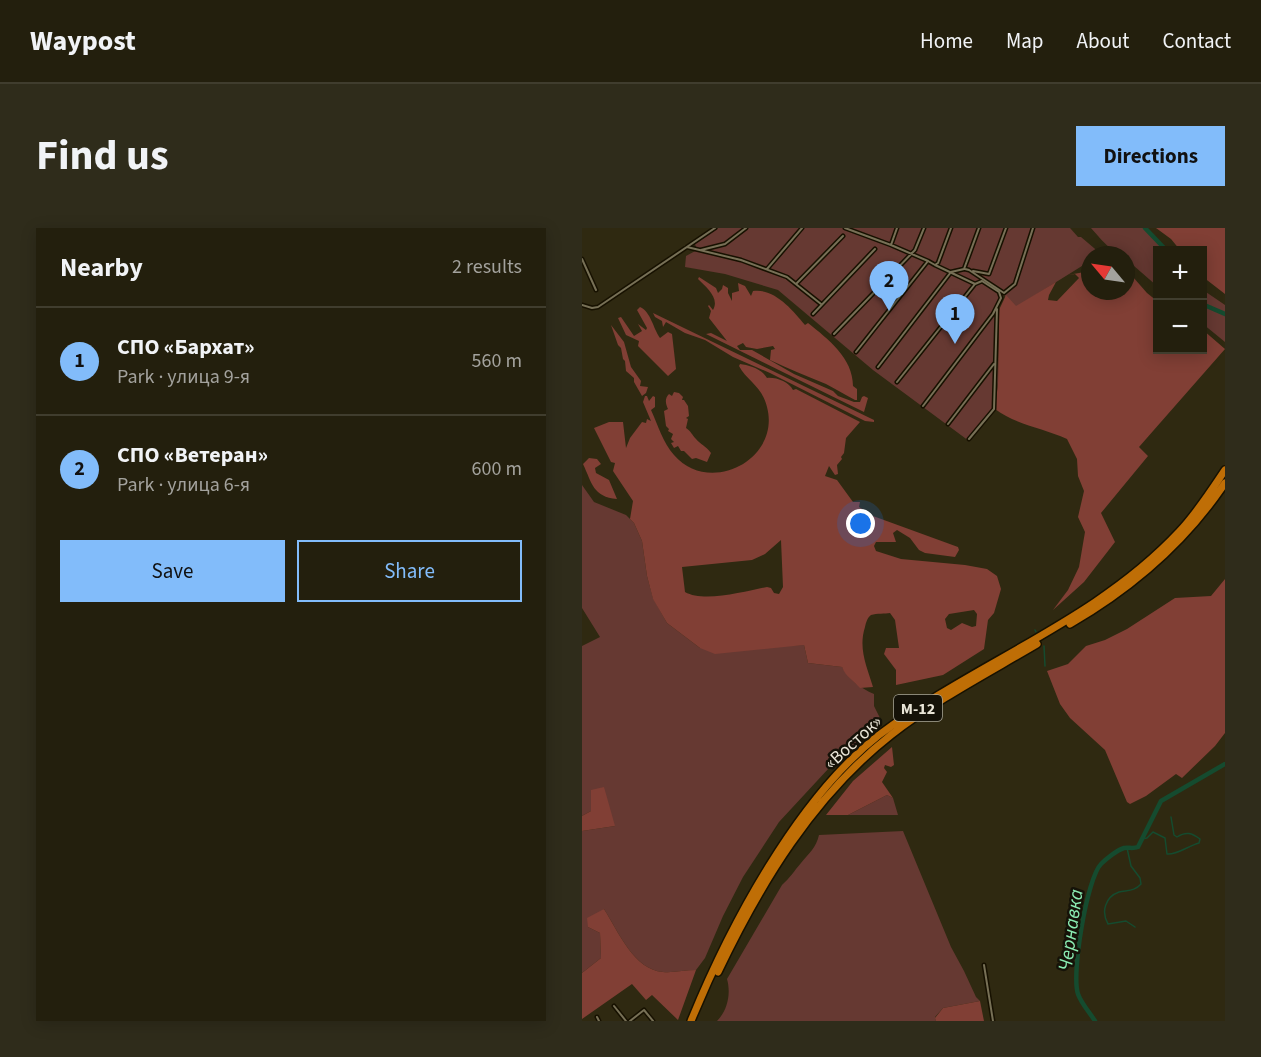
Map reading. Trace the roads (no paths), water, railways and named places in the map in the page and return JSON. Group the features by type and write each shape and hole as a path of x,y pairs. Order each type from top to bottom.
{"highway":[{"name":"«Восток»","path":"691,1021 725,946 763,876 804,815 843,769 878,736 919,708 1065,622 1131,576 1180,531 1225,470"},
{"name":"«Восток»","path":"696,1021 726,956 768,878 821,804 849,773 874,749 916,716 1086,615 1136,580 1188,533 1225,483"}],"street":[{"path":"582,305 598,307 715,228"},
{"path":"698,250 725,244 746,228"},
{"path":"767,269 802,228"},
{"path":"848,228 928,261 975,284"},
{"path":"891,245 897,228"},
{"path":"834,334 911,254 924,228"},
{"path":"935,265 942,257 951,228"},
{"path":"964,269 979,228"},
{"path":"878,367 951,272 964,269 987,275 991,272 1006,228"},
{"path":"923,406 996,309 1003,294 1015,284 1033,228"},
{"path":"797,283 843,236"},
{"path":"687,247 732,257 767,269 797,283 821,304"},
{"path":"813,314 875,249"},
{"path":"582,258 596,290"},
{"path":"856,352 928,261"},
{"path":"969,270 1003,294"},
{"path":"897,382 975,284 982,281 1003,294"},
{"path":"969,439 994,409 996,309"},
{"path":"948,424 994,364"},
{"path":"984,965 993,1021"},
{"path":"614,1006 626,1021"},
{"path":"630,1021 644,1010 652,1021"},
{"path":"597,1017 599,1021"}],"waterway":[{"path":"1145,228 1162,246"},
{"path":"1207,306 1225,314"},
{"path":"1044,646 1045,666"},
{"name":"Чернавка","path":"1095,1021 1079,997 1076,983 1082,927 1096,873 1101,864 1118,851 1138,847 1161,801 1225,764"},
{"path":"1141,839 1147,838 1153,832 1165,838 1167,854 1199,843 1200,839 1192,834 1186,833 1177,837 1174,835 1171,817"},
{"path":"1127,848 1131,866 1140,878 1141,884 1134,889 1119,892 1110,897 1105,915 1108,924 1126,921 1135,927"}],"place":[{"name":"СПО «Ветеран»","path":"889,311"},
{"name":"СПО «Бархат»","path":"955,344"}]}
